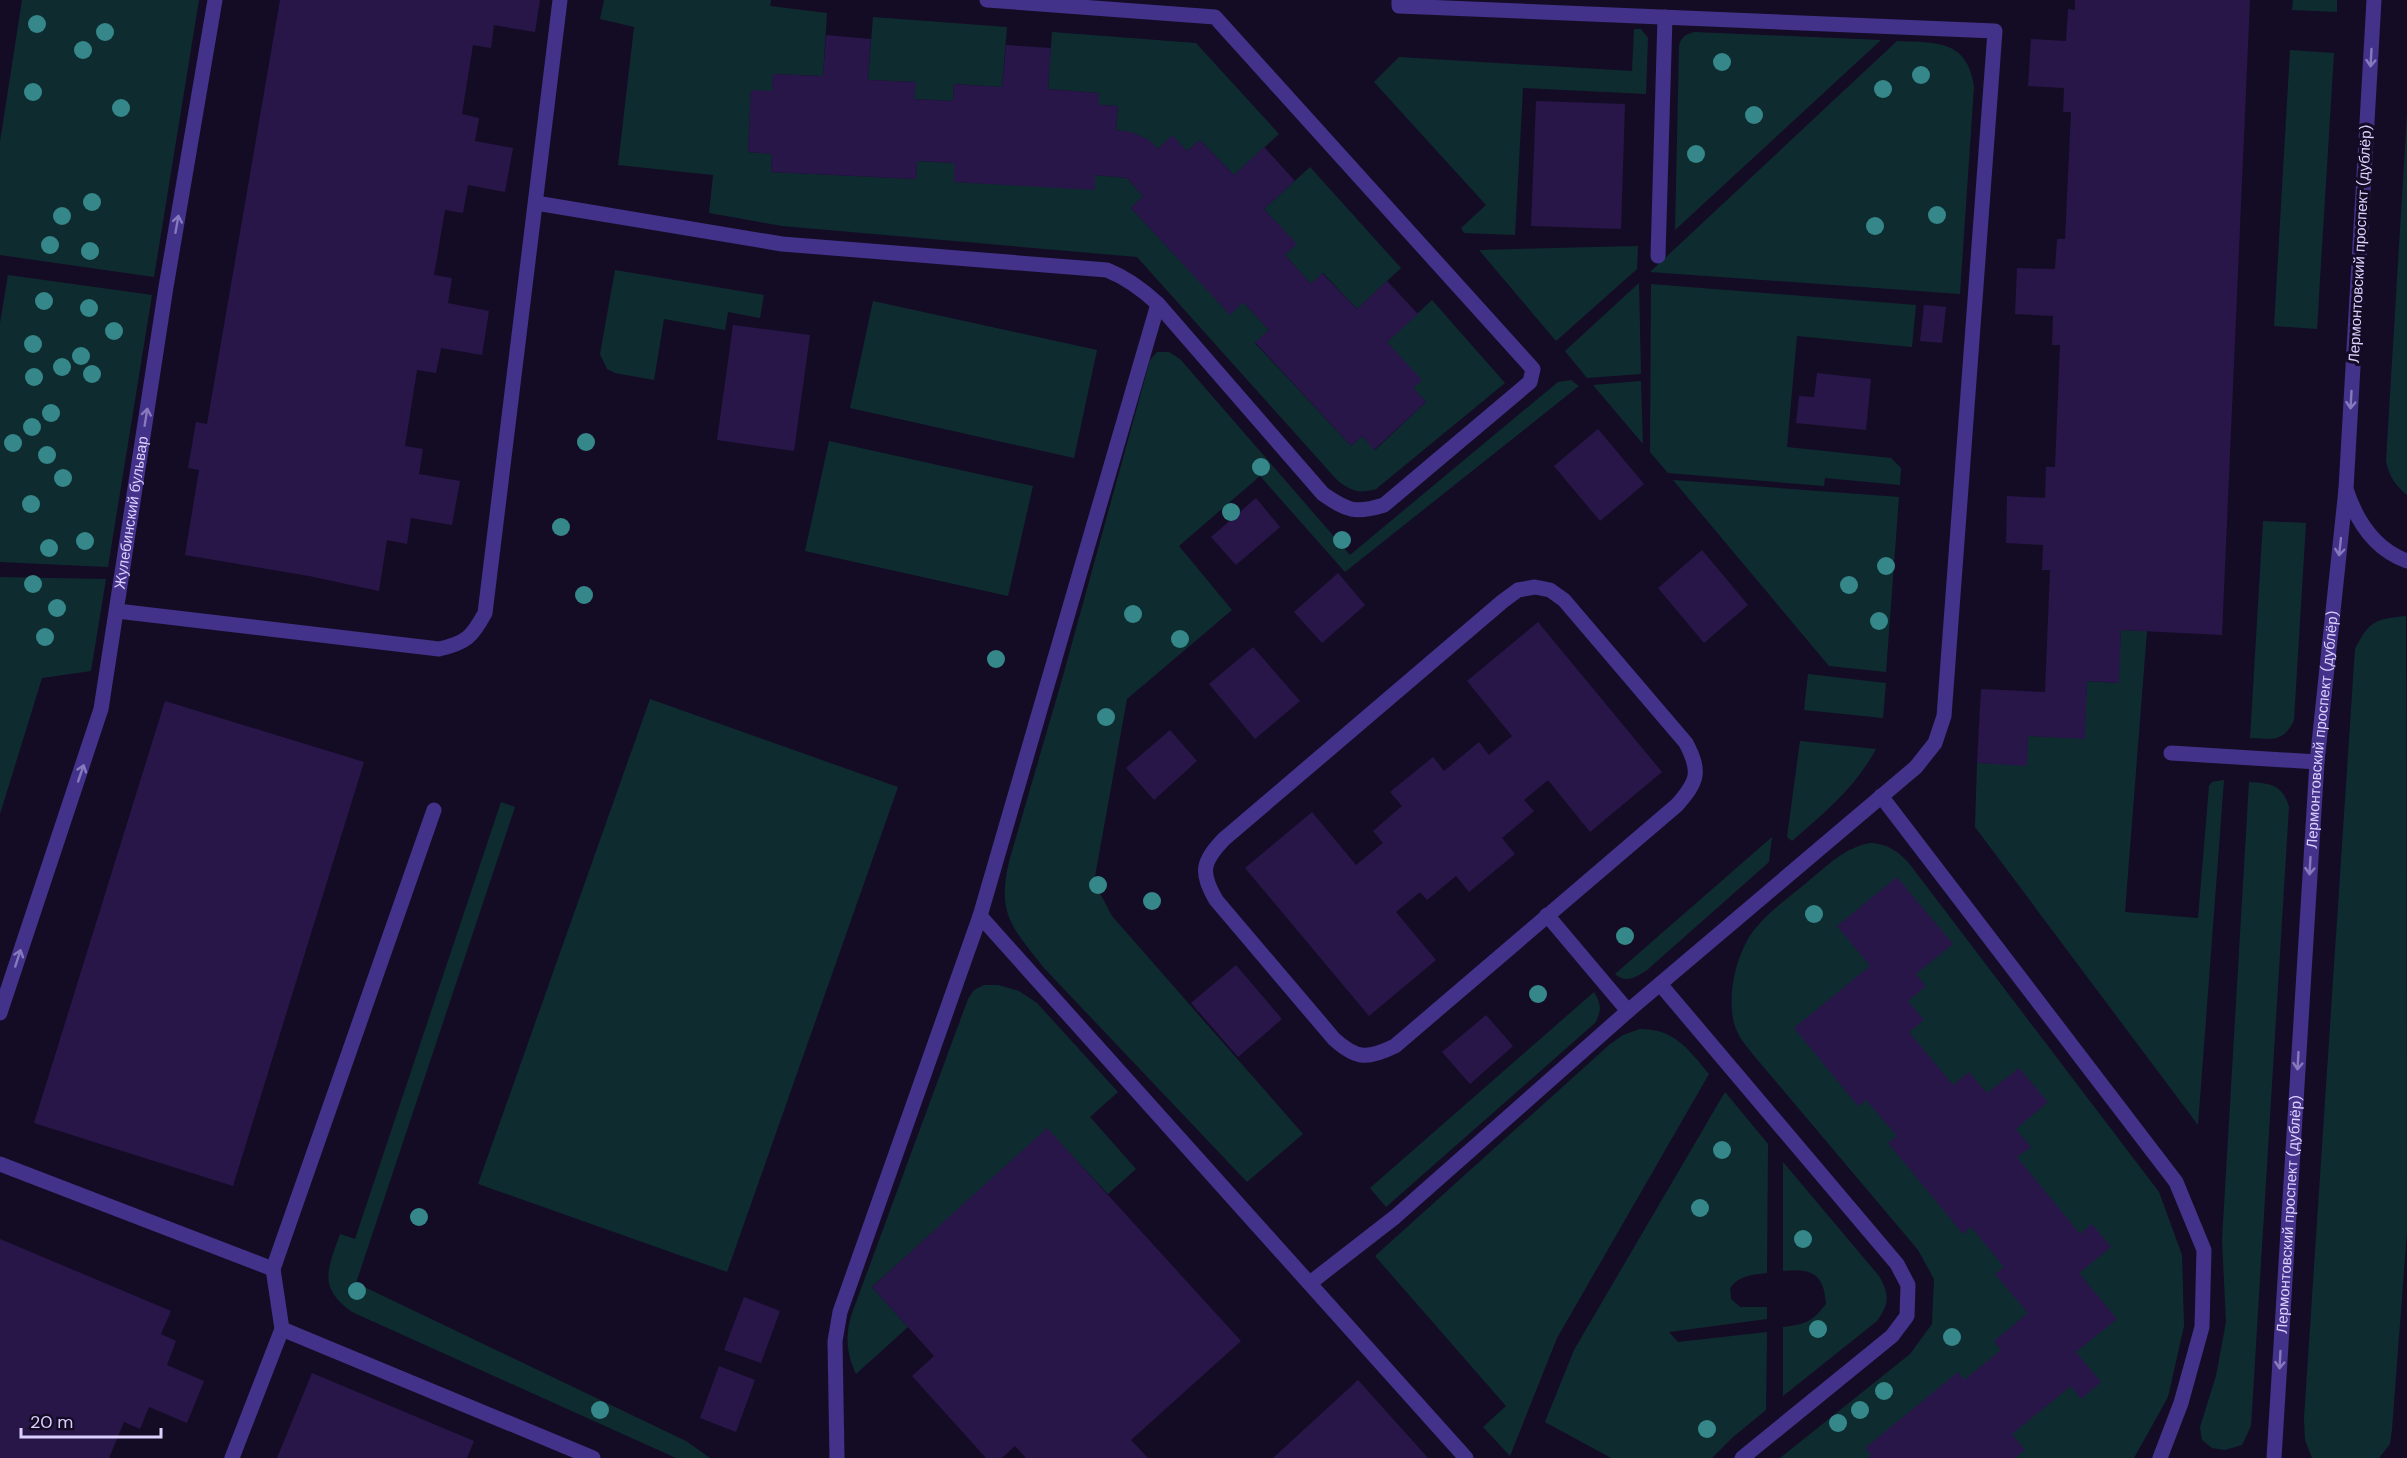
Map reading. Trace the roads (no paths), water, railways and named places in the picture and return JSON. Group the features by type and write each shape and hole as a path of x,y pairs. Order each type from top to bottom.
{"street":[{"name":"Жулебинский бульвар","path":"0,1013 101,709 166,287 215,0"},
{"path":"117,611 439,649 458,645 474,633 485,613 560,0"},
{"path":"536,203 782,244 1107,270 1142,288 1158,304 1323,494 1340,506 1361,512 1384,505 1530,381 1533,369 1215,17 987,0"},
{"path":"1310,1283 1395,1217 1628,1011 1916,767 1935,743 1944,716 1995,31 1399,6 1399,0"},
{"name":"Лермонтовский проспект (дублёр)","path":"2274,1458 2317,762 2346,489 2374,0"},
{"path":"1658,256 1665,17"},
{"path":"837,1458 835,1341 840,1312 980,916 1158,304"},
{"path":"2346,489 2363,527 2380,545 2407,561"},
{"path":"1535,587 1550,590 1572,609 1686,743 1695,759 1697,775 1690,790 1677,805 1547,915 1395,1046 1377,1054 1362,1057 1347,1050 1334,1039 1216,900 1207,885 1204,869 1210,854 1224,839 1413,677 1503,601 1518,590 1535,587"},
{"path":"2171,753 2317,762"},
{"path":"1881,796 2176,1182 2204,1250 2202,1326 2181,1403 2160,1458"},
{"path":"232,1458 282,1329 273,1269 434,810"},
{"path":"1547,915 1628,1011"},
{"path":"980,916 1466,1458"},
{"path":"1660,984 1897,1264 1908,1285 1907,1316 1892,1336 1742,1458"},
{"path":"0,1164 273,1269"},
{"path":"282,1329 593,1458"}]}
